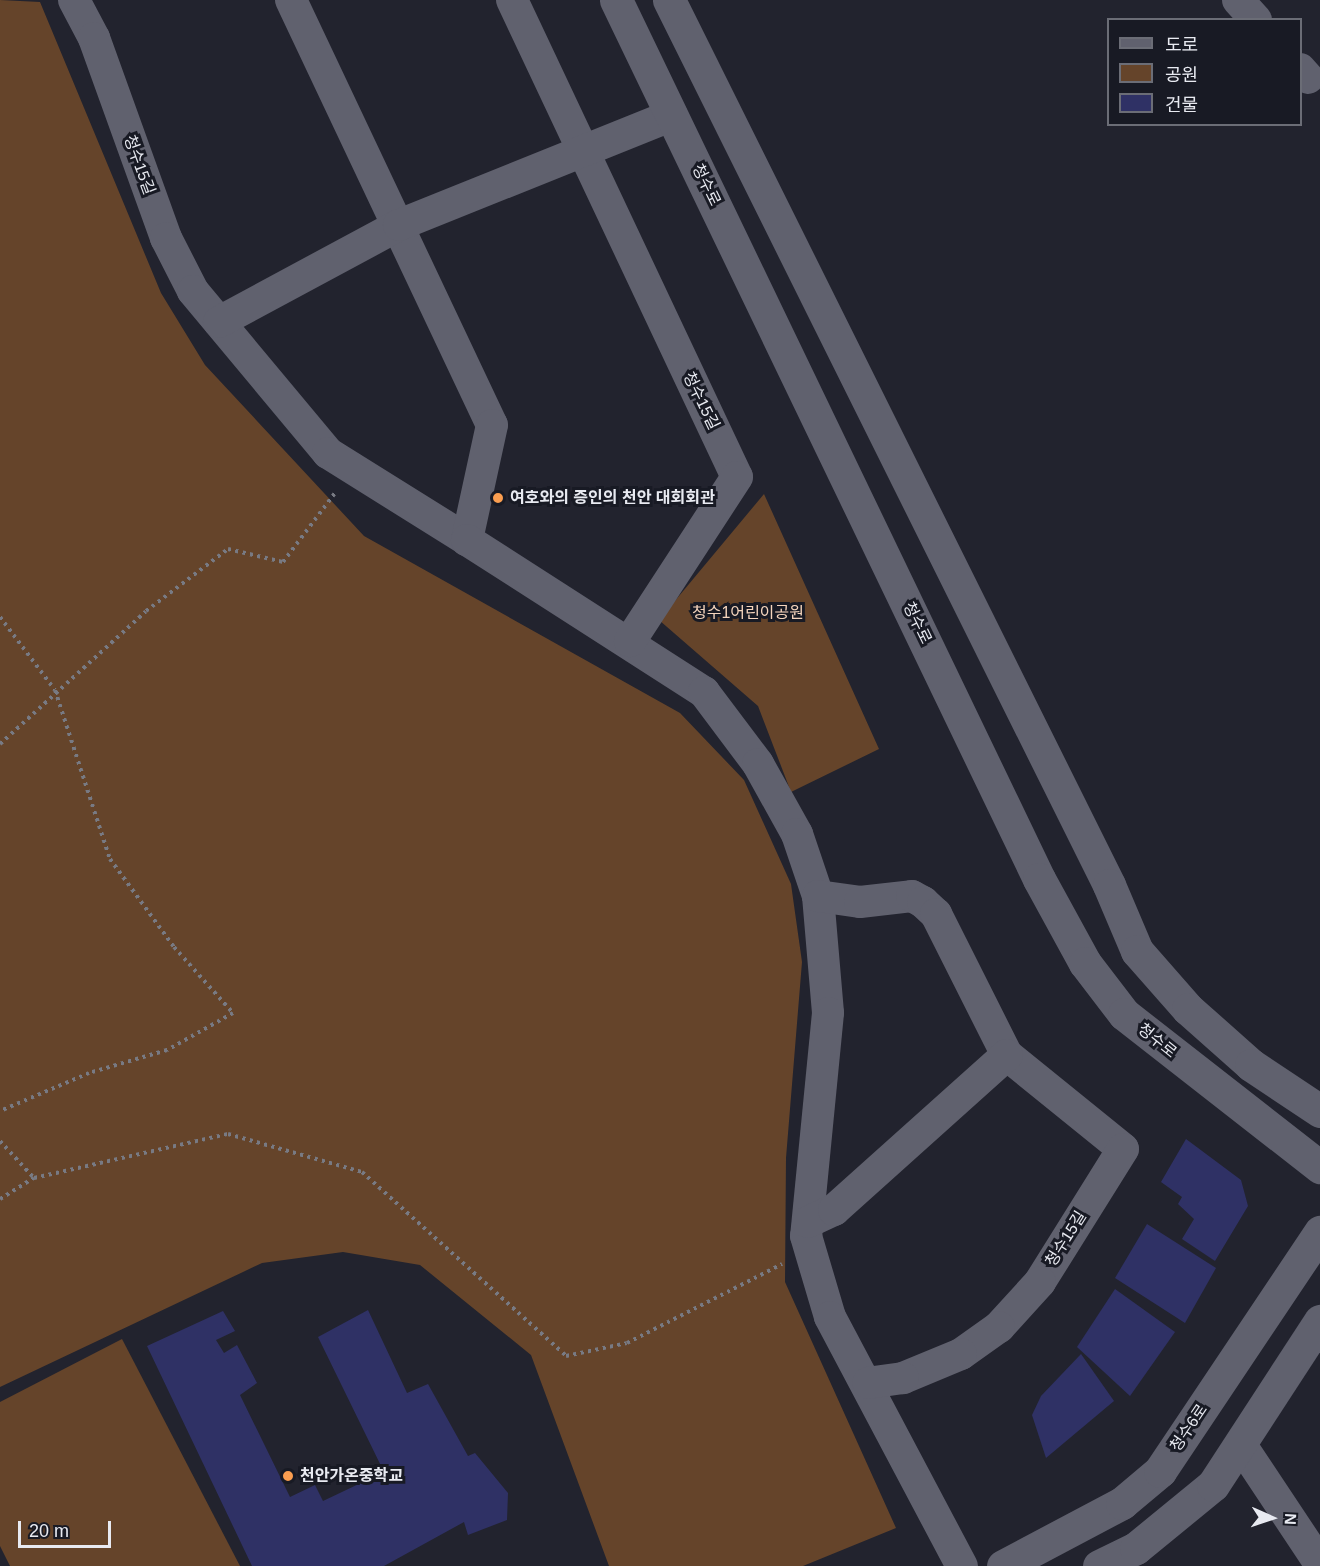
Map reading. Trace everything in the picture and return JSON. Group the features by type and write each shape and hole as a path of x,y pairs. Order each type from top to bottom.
{"street":[{"name":"청수15길","path":"74,0 94,38 166,238 193,291 328,453 630,640 704,692 759,764 797,834 818,896 828,1013 806,1236 830,1317 868,1383 962,1566"},
{"path":"291,0 492,425 467,540"},
{"name":"청수15길","path":"512,0 578,149 737,477 630,640"},
{"name":"청수로","path":"616,0 1039,879 1085,963 1124,1014 1320,1167"},
{"path":"669,0 1109,885 1137,951 1188,1009 1251,1065 1320,1111"},
{"path":"1238,0 1254,18"},
{"path":"219,322 399,225 578,149 672,115"},
{"name":"청수15길","path":"818,896 860,902 912,896 923,902 936,914 1007,1054 1123,1149 1040,1282 999,1327 961,1354 903,1378 868,1383"},
{"path":"808,1222 834,1210 1007,1054"},
{"name":"청수6로","path":"1003,1566 1122,1503 1160,1471 1320,1232"},
{"path":"1099,1566 1136,1548 1179,1517 1214,1485 1320,1321"},
{"path":"1241,1445 1320,1564"}],"path":[{"path":"0,744 55,690 146,611 228,549 283,562 339,488"},
{"path":"0,617 55,690 110,859 174,947 232,1013 167,1050 89,1073 0,1111"},
{"path":"0,1199 34,1178 228,1134 362,1172 566,1356 627,1343 780,1268 808,1222"},
{"path":"0,1141 34,1178"}],"green space":[{"path":"0,0 40,2 161,293 205,365 364,536 680,713 744,780 791,884 802,962 786,1158 785,1282 896,1528 803,1566 609,1566 531,1355 420,1265 343,1252 262,1263 0,1387"},
{"name":"청수1어린이공원","path":"764,494 879,749 791,792 758,706 659,620"},
{"path":"122,1339 240,1566 10,1566 0,1546 0,1402"}],"building":[{"path":"1186,1139 1241,1180 1248,1206 1215,1261 1182,1239 1194,1219 1178,1204 1182,1197 1161,1182"},
{"path":"1147,1224 1216,1268 1185,1323 1115,1278"},
{"path":"1115,1289 1175,1332 1130,1396 1077,1347"},
{"path":"368,1310 407,1393 428,1384 468,1456 475,1453 508,1493 507,1520 468,1535 464,1522 384,1566 252,1566 147,1346 223,1311 235,1331 216,1340 224,1353 237,1345 257,1383 240,1395 290,1497 315,1485 323,1501 384,1472 318,1337"},
{"path":"1081,1354 1114,1401 1046,1458 1032,1415 1041,1396"}],"place":[{"name":"여호와의 증인의 천안 대회회관","path":"498,498"},
{"name":"천안가온중학교","path":"288,1476"}]}
